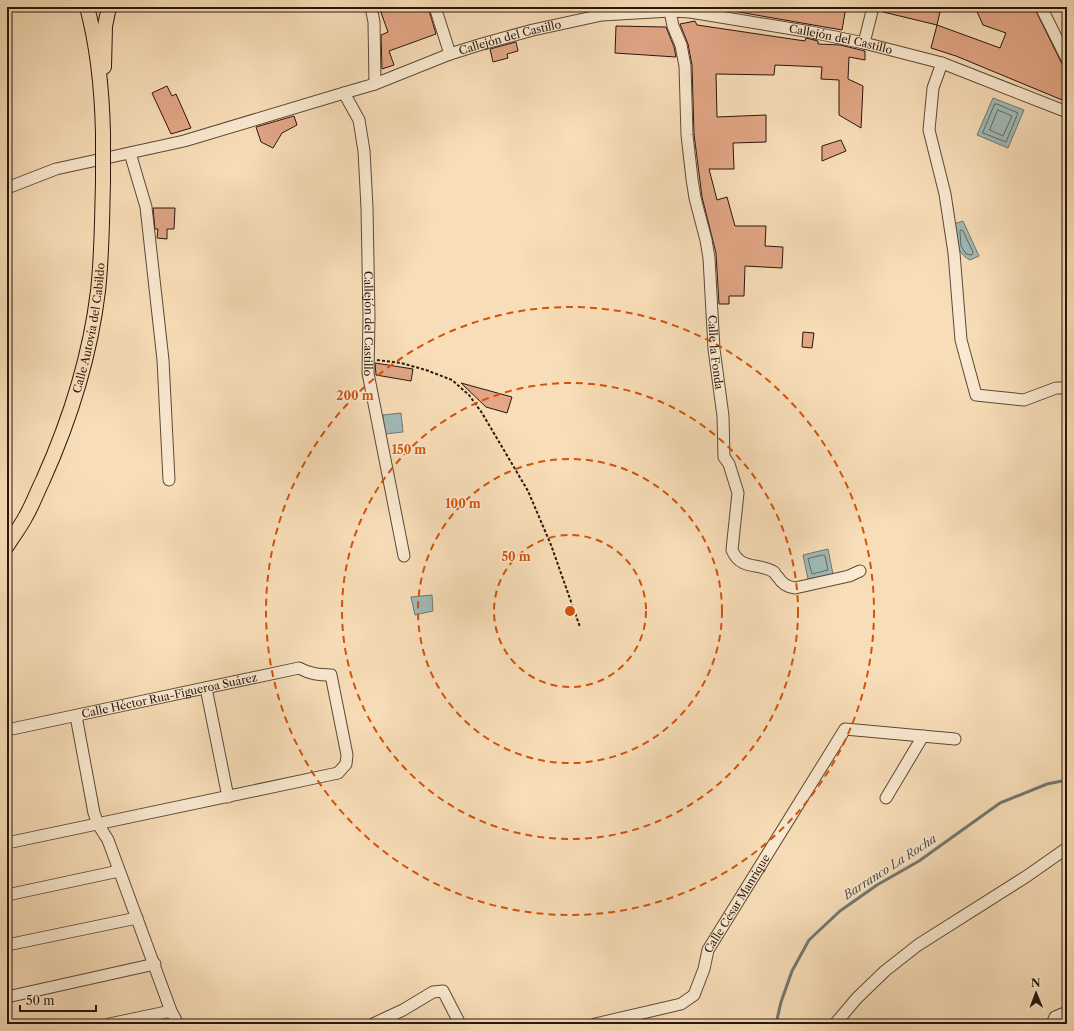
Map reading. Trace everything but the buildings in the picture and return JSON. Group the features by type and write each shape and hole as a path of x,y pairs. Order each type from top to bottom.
{"main road":[{"path":"83,7 93,28"},
{"name":"Calle Autovía del Cabildo","path":"7,546 26,516 57,448 71,411 91,336 98,290 102,231 103,182 102,93 93,28 87,7"},
{"name":"Calle Autovía del Cabildo","path":"102,93 106,53 105,26 109,7"},
{"path":"106,53 118,7"}],"street":[{"path":"371,7 374,22 375,84"},
{"path":"435,7 450,54"},
{"path":"702,14 716,7"},
{"path":"864,43 873,7"},
{"path":"1041,7 1067,59"},
{"name":"Callejón del Castillo","path":"7,187 56,169 184,141 375,84 450,54 489,42 602,15 690,10 702,14 811,32 864,43 942,62 1067,112"},
{"name":"Calle la Fonda","path":"670,11 685,66 688,135 694,198 706,240 709,258 714,349 723,416 724,457 729,464 738,493 732,550 740,562 775,573 783,584 788,587 795,588 849,576 860,571"},
{"path":"942,62 933,88 929,130 944,194 952,245 961,340 976,395 1024,400 1056,388 1067,388"},
{"name":"Callejón del Castillo","path":"344,93 359,120 364,151 367,208 369,317 368,373 404,556"},
{"path":"130,153 146,207 163,360 169,480"},
{"name":"Calle Héctor Rua-Figueroa Suárez","path":"7,730 299,668 309,673 331,675 347,755 346,764 338,773 228,797"},
{"path":"7,843 228,797 206,688"},
{"path":"76,716 94,813 98,824 108,840 155,964 171,1011 178,1024"},
{"name":"Calle César Manrique","path":"596,1024 681,1004 694,995 704,968 708,950 845,729 923,736"},
{"path":"886,798 923,736 955,739"},
{"path":"834,1024 857,998 885,971 918,945 1027,876 1067,848"},
{"path":"7,895 119,871"},
{"path":"7,946 137,918"},
{"path":"7,997 155,964"},
{"path":"373,1024 403,1010 432,992 443,991 460,1024"},
{"path":"109,1024 171,1011"},
{"path":"1052,1024 1055,1017 1067,1012"}],"path":[{"path":"368,359 401,363 426,370 452,380 469,395 482,413 528,491 551,545 580,627"}],"water":[{"path":"993,98 1024,110 1008,148 977,135"},
{"path":"963,221 979,256 970,260 961,253 956,240 954,224"},
{"path":"401,413 403,432 385,434 383,415"},
{"path":"828,549 833,574 808,579 803,555"},
{"path":"432,595 433,611 415,615 411,597"}],"waterway":[{"name":"Barranco La Rocha","path":"776,1024 781,1002 792,971 809,940 840,911 877,885 919,861 1000,803 1047,784 1067,780"}]}
